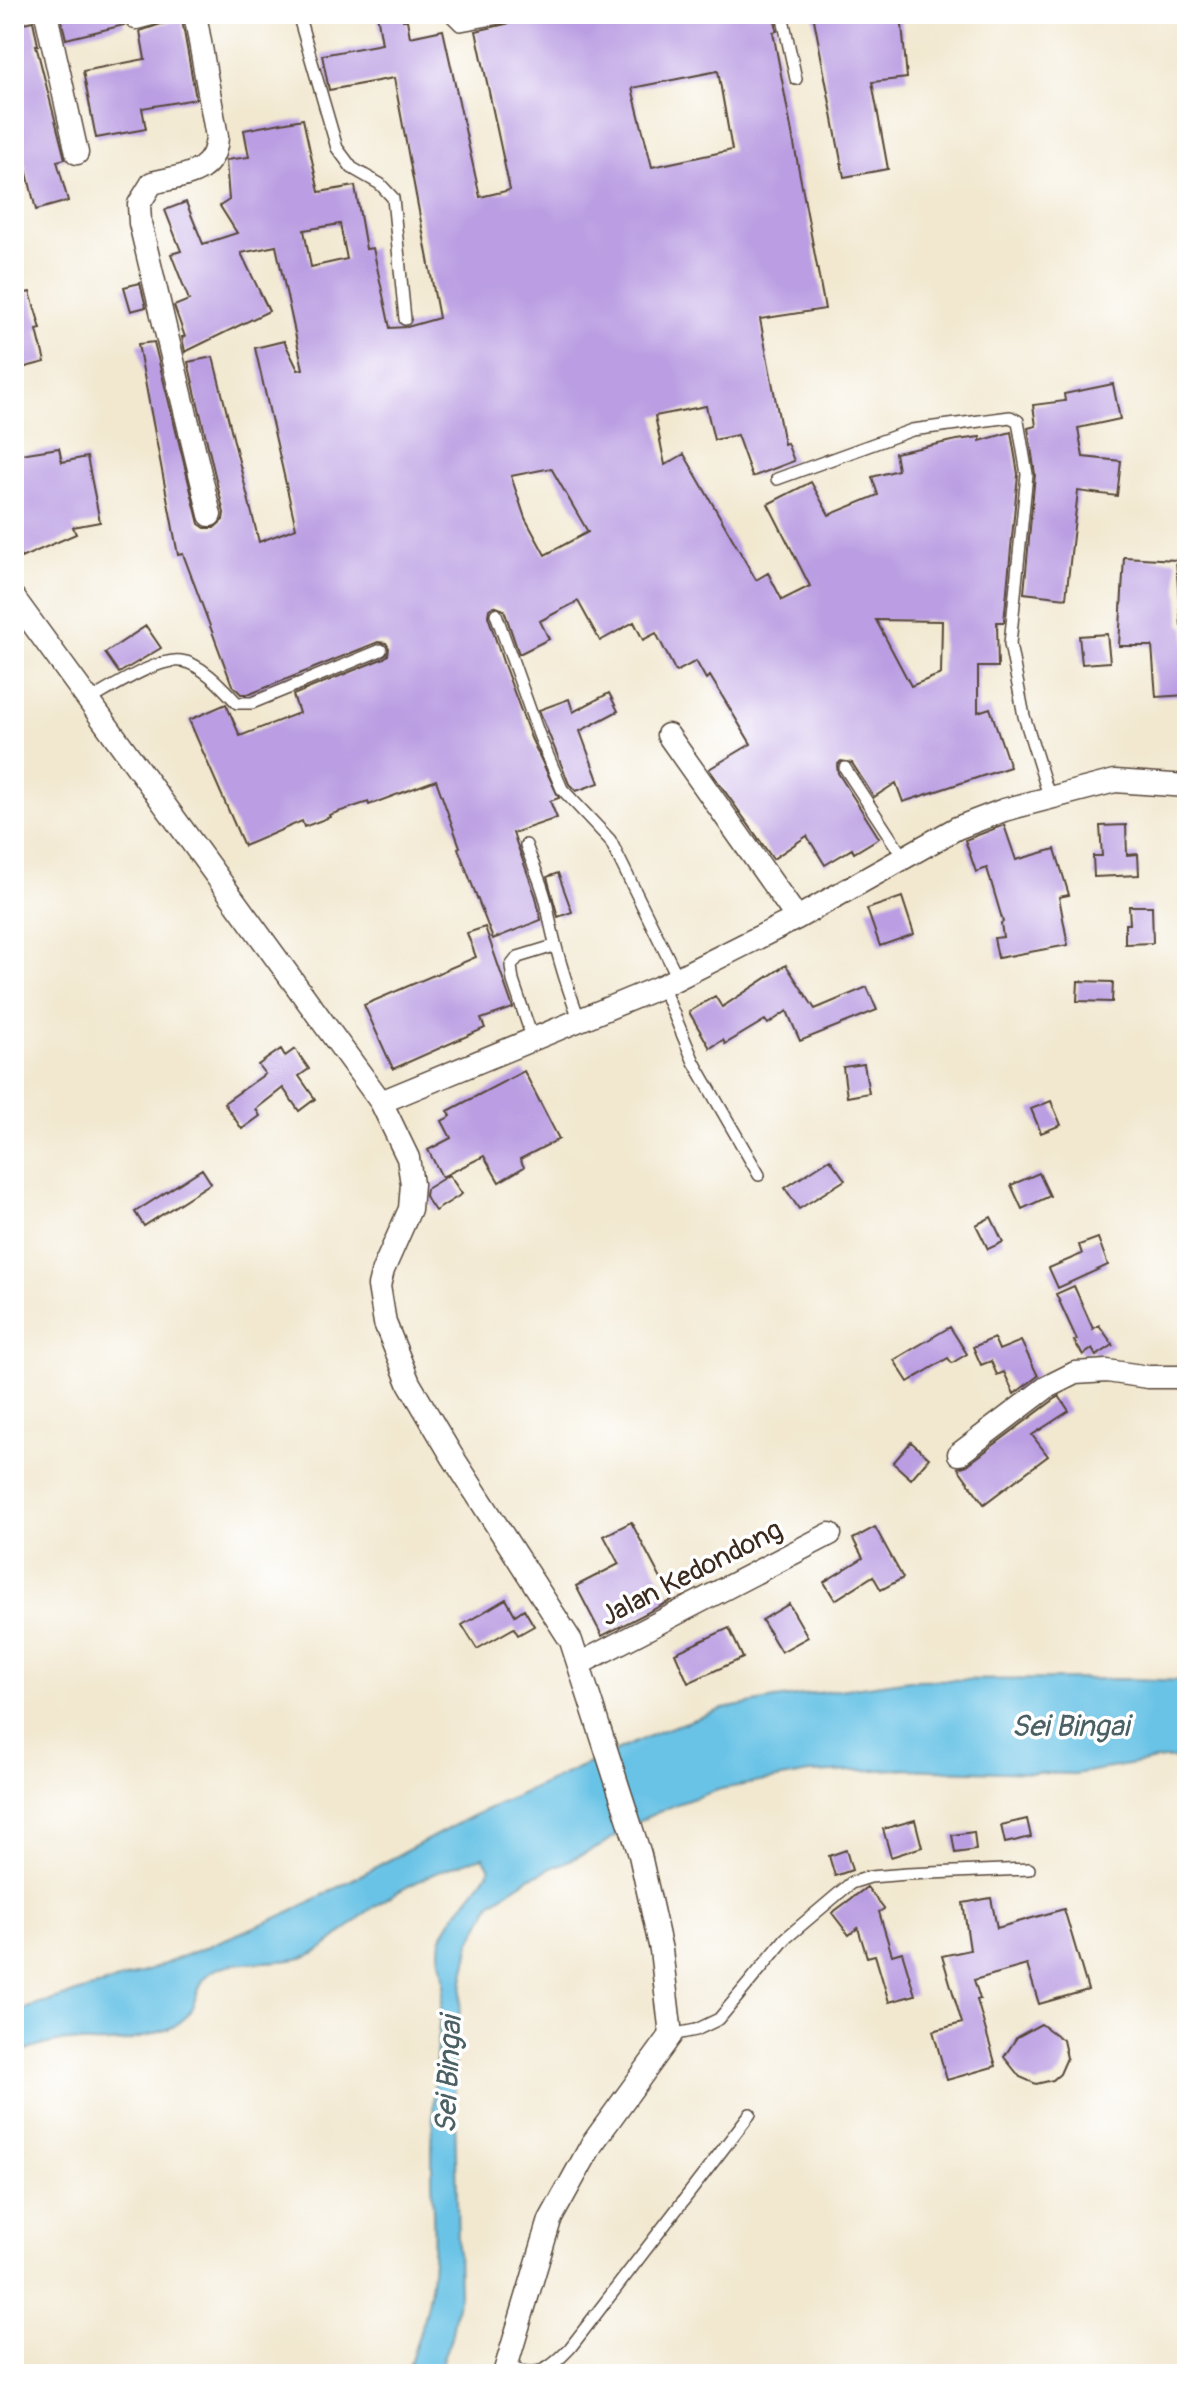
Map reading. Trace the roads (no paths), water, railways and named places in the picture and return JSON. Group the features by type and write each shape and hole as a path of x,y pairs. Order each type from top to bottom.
{"street":[{"path":"46,14 77,153"},
{"path":"195,14 217,137 216,154 203,170 152,183 139,204 140,223 210,515"},
{"path":"14,598 381,1102 408,1158 412,1184 410,1209 379,1286 385,1323 395,1354 483,1508 571,1641 640,1855 661,1950 671,2035 592,2144 550,2220 506,2370"},
{"path":"668,735 797,918"},
{"path":"381,1102 670,982 797,918 903,857 980,819 1115,781 1187,786"},
{"path":"959,1454 1047,1387 1075,1373 1107,1371 1148,1377 1187,1377"},
{"name":"Jalan Kedondong","path":"579,1664 830,1534"}],"lane":[{"path":"298,14 337,148 352,168 380,184 393,198 405,319"},
{"path":"449,14 460,25 520,14"},
{"path":"782,14 796,79"},
{"path":"777,479 912,430 1010,417 1018,421 1027,474 1010,644 1024,716 1050,799"},
{"path":"496,614 539,735 562,789 610,840 670,982 694,1062 759,1175"},
{"path":"88,701 172,660 195,666 237,703 252,703 381,650"},
{"path":"845,768 903,857"},
{"path":"526,845 546,903 554,946 580,1021"},
{"path":"533,1040 511,966 518,957 554,946"},
{"path":"671,2035 696,2030 719,2019 786,1938 851,1883 870,1877 907,1874 1029,1869"},
{"path":"506,2370 526,2374 555,2364 750,2114"}],"water":[{"name":"Sei Bingai","path":"910,1680 1187,1681 1187,1758 1163,1759 1075,1774 898,1769 810,1773 721,1789 636,1822 599,1847 529,1878 491,1903 471,1942 463,1981 454,2063 459,2294 451,2338 437,2374 406,2374 424,2316 432,2266 433,2101 444,1980 440,1944 451,1921 490,1868 483,1857 438,1872 409,1886 368,1911 330,1943 305,1957 219,1968 204,1980 186,2016 168,2029 120,2042 61,2041 14,2054 14,2012 145,1972 291,1912 472,1816 658,1732 723,1709"}]}
